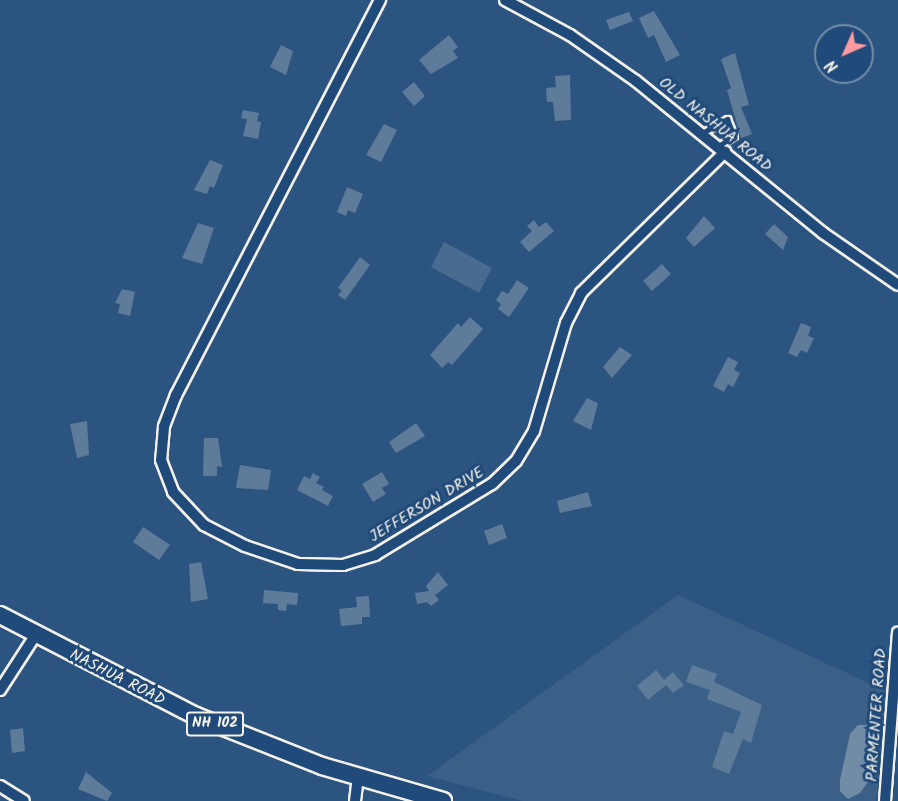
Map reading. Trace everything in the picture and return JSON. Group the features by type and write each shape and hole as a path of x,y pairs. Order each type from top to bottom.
{"main road":[{"name":"NASHUA ROAD","path":"0,615 35,636 196,716 358,778 443,801"}],"street":[{"name":"JEFFERSON DRIVE","path":"380,0 176,395 164,427 161,460 173,492 204,525 245,546 298,564 343,565 375,555 492,484 516,461 534,431 566,323 581,293 721,149"},
{"name":"OLD NASHUA ROAD","path":"505,0 600,54 702,133 823,233 898,285"},
{"name":"PARMENTER ROAD","path":"885,801 898,632"},
{"path":"0,690 35,636"},
{"path":"356,801 358,778"},
{"path":"0,786 24,801"}],"lane":[{"path":"702,133 727,119 734,136 721,149"}],"shaded area":[{"path":"444,242 492,268 479,293 431,267"},
{"path":"678,595 888,692 876,801 522,801 427,776"},
{"path":"858,725 868,725 878,737 877,751 868,782 860,793 848,799 840,791 840,780 850,734"}],"building":[{"path":"654,11 680,55 666,62 654,35 648,38 639,18"},
{"path":"629,12 633,21 610,30 606,20"},
{"path":"449,35 458,47 453,51 458,58 431,74 419,60"},
{"path":"281,45 293,51 286,75 270,67"},
{"path":"735,53 749,105 741,107 752,134 741,138 727,90 731,88 721,59"},
{"path":"570,75 571,120 555,121 553,102 547,102 546,88 556,87 555,76"},
{"path":"414,82 425,96 414,106 402,92"},
{"path":"243,110 259,113 257,121 261,122 258,139 243,136 247,119 241,118"},
{"path":"384,124 397,130 381,162 366,155"},
{"path":"210,160 223,165 214,188 210,186 207,194 194,190"},
{"path":"347,187 363,194 355,213 348,210 346,216 337,212"},
{"path":"704,216 715,228 694,247 686,238"},
{"path":"534,220 539,227 546,222 554,231 529,252 520,242 532,231 527,226"},
{"path":"198,223 214,228 202,264 182,258"},
{"path":"774,224 788,237 783,250 765,234"},
{"path":"360,257 370,265 345,300 338,295 342,290 338,288"},
{"path":"662,264 671,274 652,291 643,281"},
{"path":"517,280 529,288 509,317 498,309 501,304 496,300 502,291 508,294"},
{"path":"122,289 135,292 130,316 118,313 120,304 115,303"},
{"path":"470,317 483,329 452,365 448,362 442,368 430,355 458,323 461,327"},
{"path":"801,323 811,327 808,336 814,338 807,353 801,350 797,357 788,353"},
{"path":"620,347 632,355 612,378 603,367"},
{"path":"728,357 738,362 734,370 740,373 733,387 728,384 724,392 713,386"},
{"path":"587,398 598,403 591,430 573,421"},
{"path":"87,421 89,455 77,458 70,424"},
{"path":"416,423 425,436 396,453 389,442"},
{"path":"204,438 218,438 222,467 217,466 217,476 203,476"},
{"path":"240,465 271,470 268,490 236,488"},
{"path":"382,472 389,484 382,488 386,494 373,502 362,484"},
{"path":"313,473 320,477 316,483 324,487 322,490 333,496 328,506 297,490 304,476 310,479"},
{"path":"588,492 592,506 560,513 557,501"},
{"path":"502,524 507,538 489,545 484,531"},
{"path":"143,527 170,545 159,560 133,542"},
{"path":"201,562 208,599 191,602 189,564"},
{"path":"438,572 448,585 435,595 439,600 431,606 427,602 417,604 415,593 429,591 426,586"},
{"path":"264,590 298,593 297,605 287,604 286,611 278,610 278,604 263,603"},
{"path":"369,596 370,617 362,617 362,624 341,626 339,609 357,607 356,597"},
{"path":"692,665 717,674 714,682 762,705 751,743 743,739 729,774 712,767 724,731 733,734 741,712 707,699 710,690 686,682"},
{"path":"656,670 664,680 673,672 684,685 673,693 666,685 648,700 637,686"},
{"path":"23,728 25,751 12,753 10,730"},
{"path":"86,772 112,793 107,801 78,789"}]}
